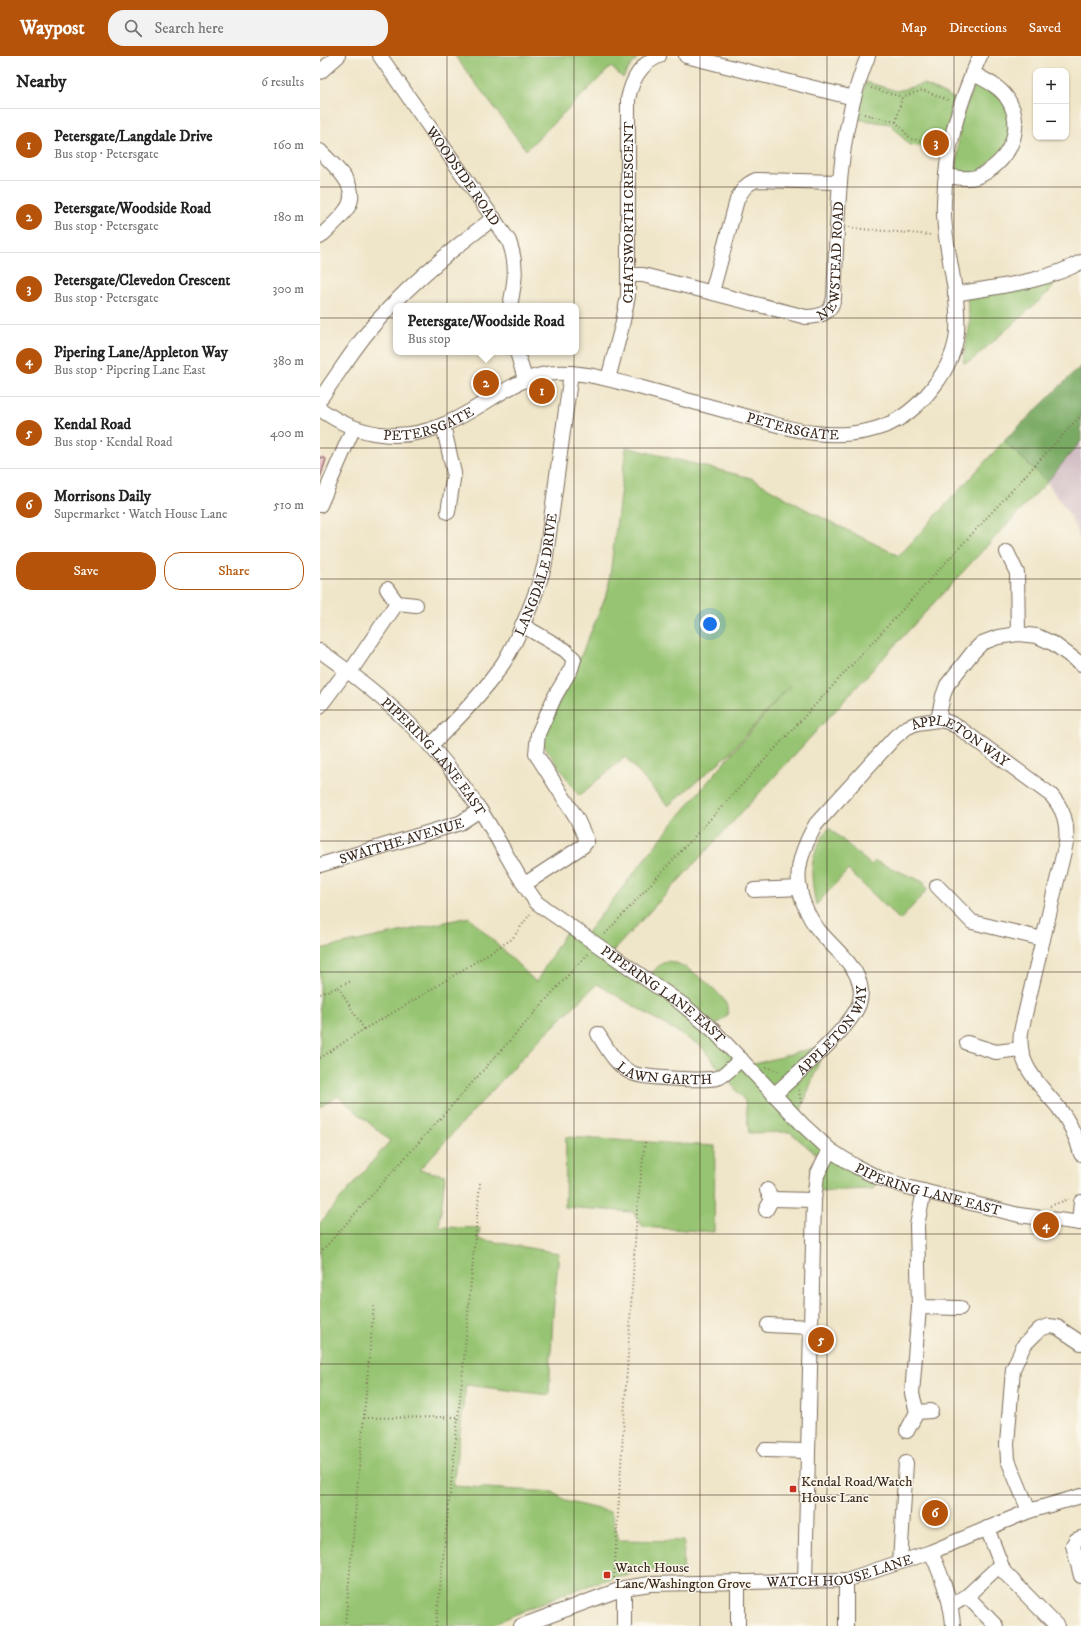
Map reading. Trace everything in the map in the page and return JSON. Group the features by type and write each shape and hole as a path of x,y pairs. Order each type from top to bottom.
{"street":[{"path":"320,72 338,56"},
{"name":"WOODSIDE ROAD","path":"380,56 509,241 514,255 516,270 510,303"},
{"name":"CHATSWORTH CRESCENT","path":"608,379 628,296 628,99 631,83 641,69 652,59 659,56"},
{"path":"686,56 854,98"},
{"name":"NEWSTEAD ROAD","path":"628,275 643,275 806,317 816,317 825,314 832,306 834,298 839,182 854,98 868,56"},
{"name":"PETERSGATE","path":"320,409 353,429 372,434 394,435 420,433 443,425 525,379 557,372 608,379 812,433 853,434 885,426 918,404 945,370 955,347 957,328 955,294 945,234 944,203 946,176 950,143 960,106 980,56"},
{"path":"946,176 962,178 975,177 994,168 1005,157 1014,137 1015,113 1006,97 989,82 972,73"},
{"path":"320,151 346,179 350,188 351,197 346,211 320,236"},
{"path":"712,292 737,200 741,190 748,183 756,180 839,182"},
{"path":"394,303 429,269 494,218"},
{"path":"955,294 1045,277 1068,269 1081,262"},
{"path":"320,399 376,322 393,304"},
{"path":"518,355 525,379"},
{"name":"LANGDALE DRIVE","path":"431,746 456,720 504,662 541,580 545,563 571,373"},
{"path":"443,425 454,473 448,512"},
{"path":"320,504 353,429"},
{"path":"1007,552 1017,573 1018,634"},
{"path":"387,589 397,603"},
{"path":"397,603 416,604"},
{"path":"320,706 349,671 397,603"},
{"path":"522,625 565,650 574,659 571,669 554,696 538,734 536,754 576,817 587,841 524,884"},
{"path":"938,720 947,685 982,643 998,636 1018,634 1037,636 1054,644 1081,664"},
{"name":"PIPERING LANE EAST","path":"320,651 349,671 396,710 431,746 456,776 480,810 524,884 538,903 682,1004 712,1029 774,1095 830,1150 855,1166 879,1178 1019,1215 1080,1223"},
{"name":"APPLETON WAY","path":"774,1095 850,1019 859,1003 860,984 856,972 813,922 805,906 800,888 799,871 802,855 816,824 895,737 906,728 917,723 938,720 958,727 1051,795 1059,803 1064,815 1068,828 1066,843 1020,1037 1020,1049 1029,1073 1059,1108 1072,1129 1081,1154"},
{"name":"SWAITHE AVENUE","path":"320,865 460,823 480,810"},
{"path":"937,886 972,922 1043,939"},
{"path":"754,890 800,888"},
{"name":"LAWN GARTH","path":"598,1034 616,1060 632,1074 708,1080 720,1077 741,1059"},
{"path":"967,1043 996,1052 1020,1049"},
{"path":"805,1581 814,1200 817,1175 830,1150"},
{"path":"907,1431 917,1412 912,1394 918,1307 918,1225 924,1191"},
{"path":"768,1200 814,1200"},
{"path":"1076,1200 1080,1223"},
{"path":"918,1307 960,1308"},
{"path":"765,1324 811,1327"},
{"path":"1029,1511 1008,1455 1007,1444 1013,1369 1024,1345 1040,1329 1049,1326 1057,1327 1081,1343"},
{"path":"917,1412 931,1411"},
{"path":"761,1450 808,1451"},
{"path":"900,1562 906,1463"},
{"name":"WATCH HOUSE LANE","path":"521,1626 619,1590 650,1584 738,1584 846,1580 931,1552 1029,1511 1081,1496"},
{"path":"987,1528 1000,1565 1004,1572 1057,1626"},
{"path":"1081,1538 1076,1540 1073,1545 1081,1576"},
{"path":"931,1552 939,1569 950,1606 953,1626"},
{"path":"950,1606 967,1596 1000,1565"},
{"path":"846,1580 846,1626"},
{"path":"738,1584 738,1626"},
{"path":"619,1590 624,1626"},
{"path":"967,1596 996,1626"}],"path":[{"path":"854,98 902,96 923,90 960,106"},
{"path":"896,122 902,96"},
{"path":"854,98 896,122 911,139 950,143"},
{"path":"838,227 945,234"},
{"path":"320,1253 597,943 1081,415"},
{"path":"320,1058 364,1029 403,1008 512,939 538,903"},
{"path":"320,994 351,981"},
{"path":"338,987 364,1029"},
{"path":"765,1067 782,1072 791,1078 799,1087 800,1102 805,1108"},
{"path":"619,1590 638,1210 645,1142"},
{"path":"436,1626 458,1417 480,1183"},
{"path":"1048,1206 1076,1200"},
{"path":"345,1626 374,1304"},
{"path":"364,1418 458,1417"}],"shaded area":[{"path":"1081,441 1081,542 1070,515 1047,482"}],"green space":[{"path":"455,56 639,56 623,78 611,67 526,150"},
{"path":"976,79 996,91 1011,113 1010,143 978,173 957,173 959,127"},
{"path":"866,82 897,91 923,84 955,99 943,149 909,145 891,124 856,119"},
{"path":"1052,282 1053,287 1050,291 971,361 964,363 963,360 970,323 967,299"},
{"path":"1081,366 1081,441 1047,482 1004,441"},
{"path":"1004,441 1047,482 611,953 646,979 662,963 671,962 688,969 707,983 726,1003 728,1015 712,1029 747,1066 825,1045 798,1119 879,1178 873,1189 815,1191 824,1161 790,1132 749,1133 745,1101 701,1046 597,984 536,1043 419,1170 445,1175 439,1227 480,1228 478,1239 559,1253 553,1314 549,1395 466,1385 453,1486 553,1492 565,1501 611,1512 619,1540 684,1541 683,1572 646,1570 611,1578 558,1596 489,1626 320,1626 320,1223 390,1141 338,1096 320,1107 320,949 469,917 536,982 570,925 585,935 678,817 790,685 729,754 668,806 625,757 579,796 541,741 580,658 608,591 626,447 751,478 805,509 899,556"},
{"path":"829,828 871,865 875,861 926,883 923,885 928,889 900,920 848,870 816,905 812,865 817,847"},
{"path":"566,1137 715,1146 714,1232 643,1227 633,1212 565,1207"}],"building":[{"path":"320,457 326,459 320,478"}],"place":[{"name":"Petersgate/Clevedon Crescent","path":"936,143"},
{"name":"Petersgate/Woodside Road","path":"486,383"},
{"name":"Petersgate/Langdale Drive","path":"542,391"},
{"name":"Pipering Lane/Appleton Way","path":"1046,1225"},
{"name":"Kendal Road","path":"821,1340"},
{"name":"Kendal Road/Watch House Lane","path":"793,1489"},
{"name":"Morrisons Daily","path":"935,1513"},
{"name":"Watch House Lane/Washington Grove","path":"607,1575"}]}
